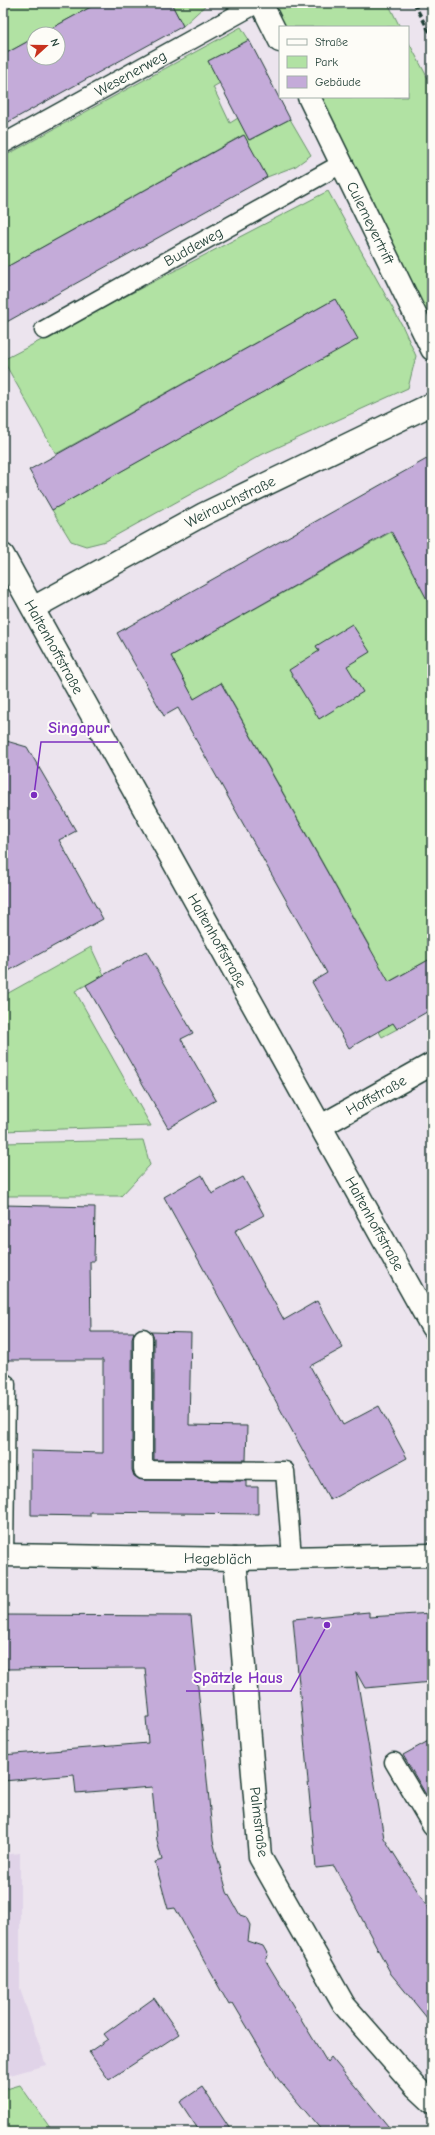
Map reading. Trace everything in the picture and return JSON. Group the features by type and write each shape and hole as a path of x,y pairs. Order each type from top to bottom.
{"street":[{"path":"259,3 279,39"},
{"name":"Culemeyertrift","path":"310,98 343,163 432,349"},
{"name":"Weirauchstraße","path":"33,608 204,514 432,404"},
{"name":"Haltenhoffstraße","path":"3,555 432,1327"},
{"name":"Hoffstraße","path":"321,1126 432,1064"},
{"name":"Hegebläch","path":"4,1555 235,1559 432,1555"},
{"name":"Palmstraße","path":"235,1559 260,1857 344,2005 416,2087 432,2102"}],"lane":[{"name":"Wesenerweg","path":"3,144 259,3"},
{"name":"Buddeweg","path":"44,330 343,163"},
{"path":"143,1338 143,1470 285,1471 292,1557"},
{"path":"4,1555 6,1384"},
{"path":"394,1762 432,1826"}],"shaded area":[{"path":"20,1853 20,1989 46,2065 3,2077 3,1855"}],"green space":[{"path":"3,3 98,3 56,26 26,26 26,42 3,55"},
{"path":"171,3 208,3 183,26"},
{"path":"261,3 388,3 400,26 279,26"},
{"path":"241,27 249,40 208,61 220,83 213,87 230,123 238,118 250,140 290,119 311,155 296,166 267,177 243,135 3,269 3,157"},
{"path":"409,43 432,86 432,349 309,98 409,98"},
{"path":"328,191 402,325 416,356 408,388 263,454 106,541 86,546 71,541 52,510 357,339 335,299 56,454 3,360"},
{"path":"432,509 432,958 374,990 397,1029 382,1037 342,966 371,949 222,684 194,699 171,656"},
{"path":"91,947 104,975 75,991 151,1126 3,1131 3,996"},
{"path":"143,1140 150,1165 121,1196 3,1196 3,1143"},
{"path":"20,2085 53,2132 3,2132 3,2090"}],"building":[{"path":"98,3 171,3 183,26 3,125 3,55 26,42 26,66 66,66 66,26 56,26"},
{"path":"249,40 290,119 249,140 208,61"},
{"path":"244,135 267,177 3,324 3,269"},
{"path":"335,299 358,339 52,510 29,470"},
{"path":"432,456 432,609 391,531 171,656 194,699 221,683 389,982 432,958 432,1009 397,1029 393,1023 349,1048 312,982 327,973 178,708 164,716 117,633"},
{"path":"352,624 370,652 347,666 363,692 319,719 289,670 319,651 316,646"},
{"path":"3,740 27,747 76,831 59,840 103,919 3,974"},
{"path":"146,951 193,1033 181,1039 216,1100 168,1128 86,985"},
{"path":"202,1175 212,1194 243,1177 264,1215 235,1231 284,1320 317,1301 343,1348 310,1366 343,1425 379,1406 407,1458 330,1500 164,1197"},
{"path":"3,1205 95,1207 94,1261 90,1261 91,1332 134,1332 132,1338 132,1470 134,1476 143,1480 246,1481 246,1487 258,1487 258,1514 90,1512 90,1516 31,1515 31,1451 103,1453 103,1360 3,1360"},
{"path":"151,1332 191,1333 189,1425 247,1426 246,1460 154,1460 154,1338"},
{"path":"369,1612 369,1617 432,1613 432,1682 365,1688 356,1672 384,1838 432,1914 432,2024 391,1974 334,1866 316,1868 293,1619"},
{"path":"3,1615 191,1616 213,1841 227,1892 240,1915 246,1917 250,1925 248,1941 263,1946 268,1955 266,1961 327,2062 331,2057 393,2132 323,2132 278,2079 233,2003 229,2005 175,1908 168,1909 155,1862 162,1860 157,1841 152,1787 76,1793 74,1775 3,1781 3,1755 148,1743 146,1717 150,1717 145,1668 3,1669"},
{"path":"432,1739 432,1805 403,1755"},
{"path":"154,1998 179,2034 109,2080 89,2052 108,2039 104,2034"},
{"path":"202,2087 232,2132 200,2132 180,2102"}],"railway":[{"path":"414,3 432,37"}],"place":[{"name":"Singapur","path":"34,795"},
{"name":"Spätzle Haus","path":"327,1625"}]}
